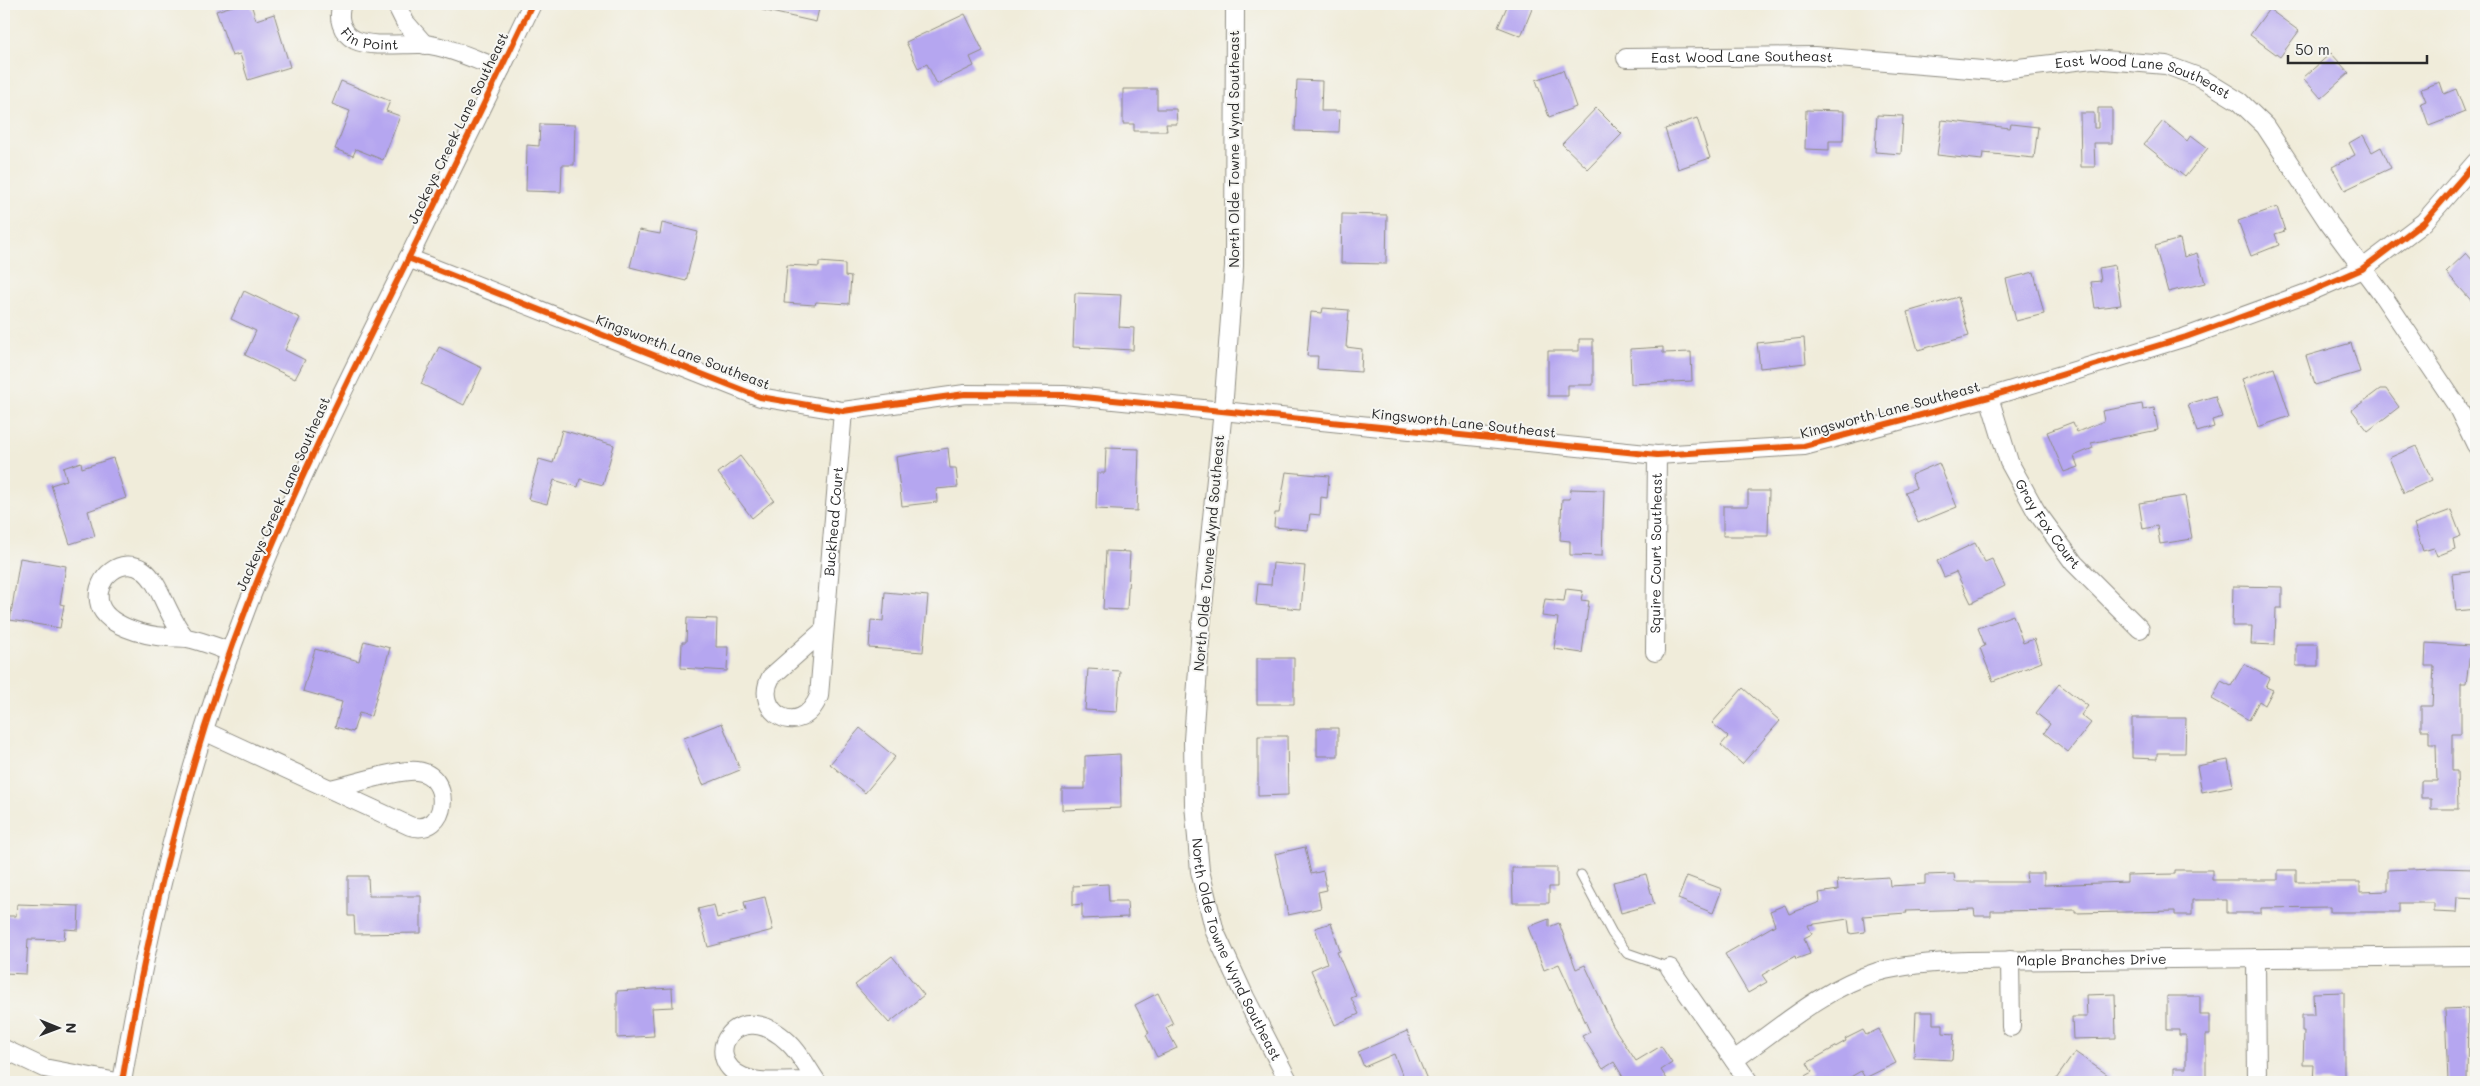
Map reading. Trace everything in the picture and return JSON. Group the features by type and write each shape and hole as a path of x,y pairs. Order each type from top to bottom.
{"street":[{"name":"Fin Point","path":"342,4 339,15 341,23 344,30 355,40 370,43 425,44 448,49 501,69"},
{"name":"Fin Point","path":"396,4 405,22 425,44"},
{"name":"Jackeys Creek Lane Southeast","path":"122,1082 149,933 180,810 231,652 272,547 304,474 378,317 532,4"},
{"name":"North Olde Towne Wynd Southeast","path":"1235,4 1235,225 1223,410 1201,627 1194,730 1194,804 1200,871 1215,932 1289,1082"},
{"name":"East Wood Lane Southeast","path":"1626,58 1814,56 1994,71 2092,59 2166,65 2201,78 2240,102 2265,126 2457,406 2476,445"},
{"name":"Kingsworth Lane Southeast","path":"408,258 760,397 843,411 965,394 1064,395 1657,455 1804,446 1990,397 2186,337 2307,293 2362,269 2424,222 2476,162"},
{"name":"Gray Fox Court","path":"1990,397 2010,462 2036,511 2074,563 2140,628"},
{"name":"Buckhead Court","path":"824,630 771,677 766,686 765,694 770,706 778,715 796,720 806,716 814,708 819,696 843,411"},
{"name":"Squire Court Southeast","path":"1655,652 1657,455"},
{"path":"185,638 171,620 153,581 142,569 128,566 104,576 100,582 98,595 101,609 109,620 121,626 160,636 185,638 231,652"},
{"path":"204,731 367,808 416,828 433,823 440,811 442,796 432,776 422,772 404,772 330,789"},
{"name":"Maple Branches Drive","path":"1734,1060 1826,995 1877,972 1935,963 2010,960 2476,956"},
{"path":"2256,958 2257,1082"},
{"path":"2010,960 2011,1027"},
{"path":"1670,968 1749,1082"},
{"path":"756,1024 767,1026 778,1033 798,1052 816,1082 760,1081 738,1074 726,1059 725,1042 728,1034 739,1027 756,1024"},
{"path":"4,1049 44,1068 117,1082"}],"lane":[{"path":"1581,875 1612,933 1627,953 1670,968"}],"building":[{"path":"239,4 251,4 256,20 274,14 290,67 248,80 240,54 232,56 216,11"},
{"path":"762,4 820,4 816,22 762,10"},
{"path":"1508,4 1534,4 1521,36 1498,27"},
{"path":"2269,9 2299,31 2280,57 2250,35"},
{"path":"965,14 983,51 970,57 974,66 937,84 927,64 918,68 906,42"},
{"path":"2331,53 2349,73 2321,98 2303,78"},
{"path":"1563,70 1576,107 1549,117 1536,80"},
{"path":"1297,80 1322,81 1321,111 1340,111 1339,132 1295,131"},
{"path":"341,81 390,101 386,111 400,116 383,160 356,149 353,156 335,149 350,111 332,104"},
{"path":"2440,82 2444,94 2456,89 2465,112 2429,126 2421,103 2426,101 2421,89"},
{"path":"1123,89 1157,89 1157,109 1176,109 1177,124 1166,124 1167,131 1134,131 1134,124 1123,124"},
{"path":"1596,108 1622,134 1588,169 1562,144"},
{"path":"2098,108 2112,108 2112,143 2094,143 2095,167 2081,167 2080,113 2094,113 2094,128 2098,128"},
{"path":"1806,110 1844,111 1843,141 1829,141 1829,150 1805,149"},
{"path":"1877,115 1903,116 1901,154 1875,152"},
{"path":"1697,118 1710,158 1678,169 1665,129"},
{"path":"1942,120 2010,128 2011,124 2038,127 2034,158 1983,153 1982,160 1937,155"},
{"path":"2163,121 2187,141 2191,135 2208,148 2185,177 2144,144"},
{"path":"540,124 575,125 574,165 562,165 561,192 526,191 527,145 539,146"},
{"path":"2363,135 2372,152 2381,147 2391,168 2345,190 2332,167 2355,155 2349,143"},
{"path":"2277,207 2285,231 2275,234 2279,245 2251,256 2238,221"},
{"path":"1342,214 1387,215 1386,264 1341,263"},
{"path":"662,223 698,232 686,281 630,267 639,230 660,234"},
{"path":"2180,239 2184,257 2197,253 2205,283 2168,292 2155,246"},
{"path":"2466,253 2476,264 2476,306 2446,272"},
{"path":"819,262 845,264 845,276 851,277 849,304 816,302 815,305 784,303 787,265 819,267"},
{"path":"2115,265 2121,305 2095,308 2091,282 2101,281 2099,268"},
{"path":"2034,272 2044,314 2016,321 2006,279"},
{"path":"244,291 300,318 285,350 305,360 295,379 245,355 256,331 231,319"},
{"path":"1075,293 1121,295 1119,327 1134,328 1133,350 1073,347"},
{"path":"1958,297 1969,336 1918,350 1907,312"},
{"path":"1323,308 1349,310 1346,347 1362,349 1361,372 1317,369 1318,356 1307,356 1311,312 1322,313"},
{"path":"1804,338 1806,363 1760,368 1757,343"},
{"path":"1579,339 1593,339 1593,385 1568,385 1568,396 1548,396 1548,351 1579,351"},
{"path":"2351,343 2360,372 2315,385 2306,356"},
{"path":"439,347 482,368 464,405 421,384"},
{"path":"1663,347 1663,353 1691,352 1692,381 1631,384 1630,349"},
{"path":"2274,368 2290,416 2258,427 2242,379"},
{"path":"2380,389 2386,389 2399,407 2368,431 2352,410"},
{"path":"2215,396 2222,417 2212,420 2214,427 2197,432 2188,404"},
{"path":"2142,404 2143,410 2154,408 2158,430 2091,443 2093,448 2074,456 2078,467 2064,472 2047,432 2073,422 2077,432 2104,421 2102,411"},
{"path":"562,430 614,445 603,485 580,479 578,487 554,480 547,504 528,499 539,459 553,463"},
{"path":"2416,446 2432,480 2404,493 2389,458"},
{"path":"948,448 950,468 956,468 958,487 936,489 937,502 902,506 896,457"},
{"path":"1106,448 1139,449 1137,511 1096,509 1097,473 1105,473"},
{"path":"740,456 774,500 752,518 718,473"},
{"path":"113,458 126,498 88,511 95,536 70,544 51,485 67,480 63,468 81,462 82,468"},
{"path":"1939,463 1957,507 1918,523 1905,492 1916,488 1911,475"},
{"path":"1286,472 1329,476 1327,498 1321,497 1320,515 1310,514 1308,530 1274,527 1275,513 1279,513"},
{"path":"1571,489 1604,490 1602,556 1570,555 1570,541 1560,540 1562,499 1570,499"},
{"path":"1748,491 1769,491 1768,536 1723,536 1723,506 1748,506"},
{"path":"2185,496 2192,539 2160,544 2157,526 2143,529 2139,503"},
{"path":"2451,510 2461,536 2453,539 2455,549 2437,556 2434,548 2423,551 2414,524"},
{"path":"1975,543 1985,562 1992,559 2005,586 1971,603 1956,572 1944,577 1937,561"},
{"path":"1106,551 1130,552 1127,610 1103,609"},
{"path":"20,558 66,566 60,604 64,605 60,628 10,620"},
{"path":"1273,563 1305,566 1301,609 1256,605 1258,584 1271,585"},
{"path":"2476,571 2476,609 2456,611 2452,574"},
{"path":"2233,586 2282,587 2282,608 2276,608 2275,645 2251,644 2252,626 2232,626"},
{"path":"1566,589 1583,591 1581,600 1589,601 1582,653 1554,649 1558,618 1542,616 1545,599 1564,601"},
{"path":"885,592 928,596 923,652 869,648 871,620 883,621"},
{"path":"2013,615 2023,643 2034,639 2042,662 1993,681 1980,648 1985,646 1978,628"},
{"path":"687,618 717,619 716,647 728,647 727,671 681,668 682,642 686,642"},
{"path":"364,641 390,648 371,716 359,713 353,732 335,727 342,702 303,691 315,649 359,661"},
{"path":"2426,643 2471,646 2466,684 2461,684 2461,734 2452,734 2452,771 2457,771 2458,809 2431,809 2431,798 2421,798 2421,781 2437,781 2436,744 2429,744 2429,730 2421,730 2421,706 2432,706 2434,666 2425,666"},
{"path":"2296,644 2318,644 2318,666 2296,666"},
{"path":"1257,658 1294,658 1294,704 1257,704"},
{"path":"2244,664 2270,678 2266,687 2273,690 2265,705 2259,701 2249,720 2212,699 2221,681 2231,686"},
{"path":"1088,669 1120,671 1117,712 1085,710"},
{"path":"2059,684 2088,706 2081,715 2091,723 2068,752 2044,733 2050,724 2036,713"},
{"path":"1743,688 1780,721 1742,764 1721,745 1728,737 1712,723"},
{"path":"2132,718 2186,718 2185,753 2157,753 2157,759 2132,758"},
{"path":"722,723 740,770 703,785 684,738"},
{"path":"860,728 895,757 865,793 830,764"},
{"path":"1317,728 1338,728 1338,756 1317,756"},
{"path":"1258,736 1287,736 1288,795 1258,796"},
{"path":"1120,754 1121,808 1062,810 1062,789 1085,789 1085,756"},
{"path":"2228,760 2233,786 2202,792 2197,766"},
{"path":"1305,847 1311,874 1323,871 1327,890 1318,892 1321,908 1288,915 1275,854"},
{"path":"1512,868 1557,868 1557,887 1549,887 1549,903 1513,903"},
{"path":"2476,869 2476,898 2457,897 2456,913 2434,912 2434,903 2399,903 2399,912 2330,912 2330,907 2261,908 2261,913 2227,913 2227,900 2192,900 2192,915 2175,915 2175,911 2075,913 2075,910 1991,911 1991,916 1975,916 1974,909 1906,911 1907,913 1863,916 1865,932 1850,934 1848,919 1808,925 1812,934 1804,938 1810,954 1796,959 1795,956 1762,975 1767,982 1748,993 1725,954 1775,925 1770,911 1785,905 1789,914 1820,902 1819,893 1838,890 1837,880 1889,877 1890,886 1925,884 1925,875 1954,874 1955,882 2027,882 2026,873 2044,873 2044,885 2127,882 2127,875 2175,874 2175,870 2212,870 2212,880 2278,880 2278,870 2296,870 2296,882 2360,882 2360,892 2388,891 2388,870"},
{"path":"1646,874 1654,904 1621,913 1613,882"},
{"path":"348,876 368,876 369,896 421,896 421,933 355,934 354,916 348,916"},
{"path":"1687,876 1722,889 1713,913 1678,899"},
{"path":"1108,884 1109,901 1127,901 1128,917 1082,919 1082,904 1073,905 1073,886"},
{"path":"765,897 773,930 708,947 698,909 714,905 717,918 746,910 744,902"},
{"path":"17,904 79,906 78,930 65,929 64,940 28,939 26,974 4,973 4,916 16,916"},
{"path":"1549,919 1549,927 1559,923 1576,969 1585,965 1613,1026 1636,1061 1661,1046 1672,1063 1661,1070 1669,1082 1626,1082 1614,1062 1603,1069 1582,1036 1590,1032 1559,964 1544,970 1528,927"},
{"path":"1331,923 1340,951 1337,952 1356,996 1351,998 1359,1014 1335,1025 1311,970 1327,963 1315,928"},
{"path":"892,956 924,995 889,1023 855,985"},
{"path":"672,988 673,1007 652,1008 654,1036 617,1038 617,991"},
{"path":"2344,992 2344,1082 2313,1082 2314,1065 2303,1065 2304,1031 2302,1031 2302,1015 2314,1015 2313,993"},
{"path":"1158,993 1173,1024 1166,1028 1177,1048 1157,1057 1146,1035 1149,1033 1135,1005"},
{"path":"2115,994 2116,1038 2073,1039 2072,1017 2087,1017 2086,995"},
{"path":"2167,996 2200,996 2200,1015 2210,1015 2210,1035 2206,1035 2206,1082 2174,1082 2174,1068 2186,1068 2186,1035 2179,1035 2179,1030 2167,1030"},
{"path":"2468,1008 2467,1082 2448,1082 2445,1009"},
{"path":"1916,1012 1933,1012 1933,1024 1943,1024 1943,1033 1954,1034 1952,1060 1914,1058"},
{"path":"1879,1029 1896,1063 1865,1078 1861,1071 1842,1082 1794,1082 1812,1072 1807,1063 1846,1041 1845,1039 1863,1030 1866,1035"},
{"path":"1407,1031 1428,1082 1405,1082 1394,1054 1364,1067 1358,1052"},
{"path":"2075,1052 2118,1082 2054,1082"}],"cycle path":[{"path":"122,1082 145,960 173,840 207,721 226,662 248,604 285,515 325,428 532,4"},
{"path":"408,258 760,397 843,411 965,394 1064,395 1657,455 1804,446 1989,397 2186,337 2307,293 2362,269 2424,222 2476,162"}]}
